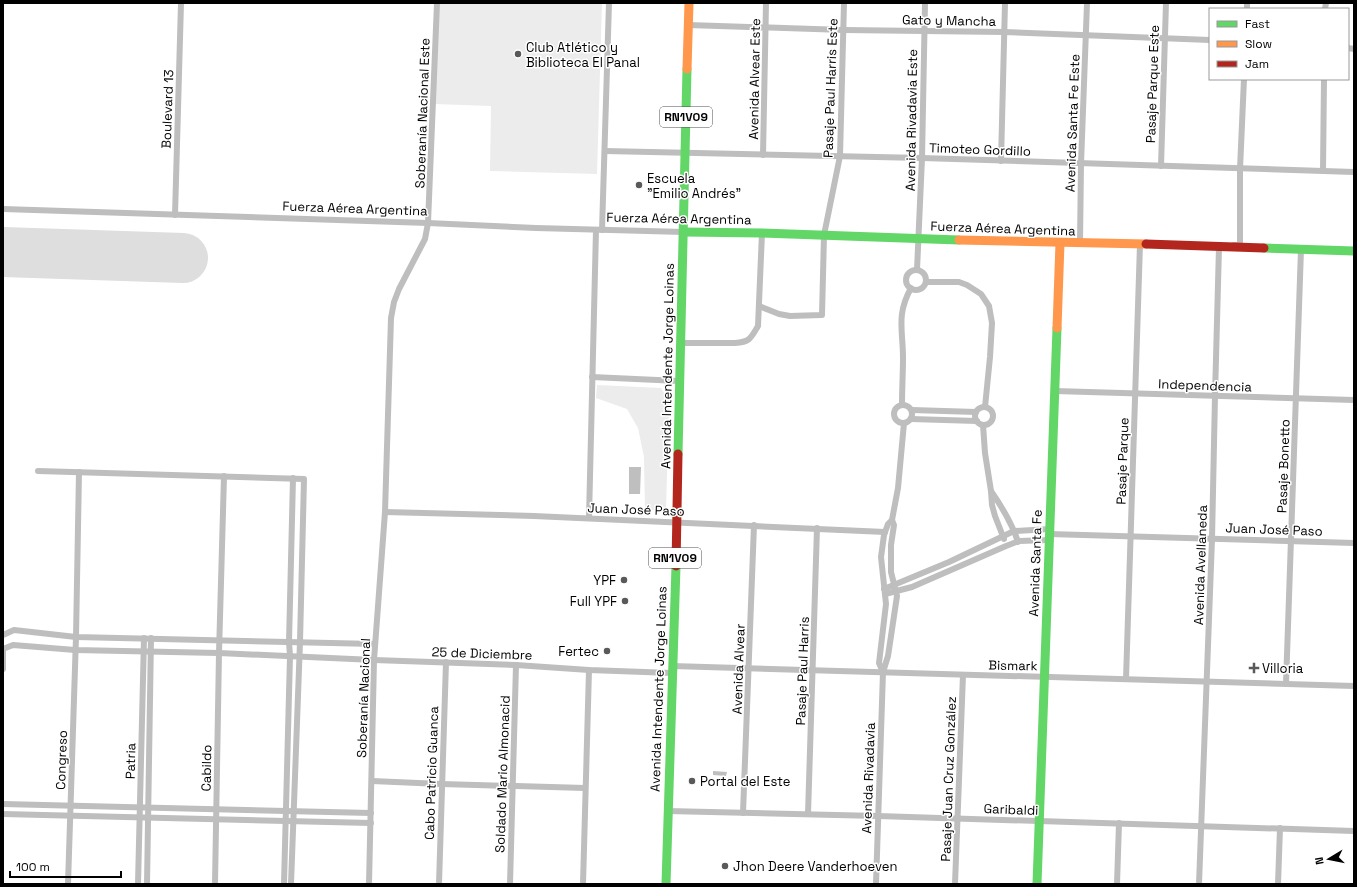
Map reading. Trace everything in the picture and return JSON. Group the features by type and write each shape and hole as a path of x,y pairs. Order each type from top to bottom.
{"street":[{"name":"Boulevard 13","path":"175,215 181,3"},
{"name":"Soberanía Nacional Este","path":"385,512 391,318 394,302 399,289 425,239 428,223 437,3"},
{"path":"589,518 592,377 599,230 605,151 609,3"},
{"name":"RN1V09","path":"684,232 689,3"},
{"name":"Avenida Alvear Este","path":"763,155 766,3"},
{"name":"Pasaje Paul Harris Este","path":"759,306 779,314 790,316 822,315 824,235 840,156 844,3"},
{"name":"Avenida Rivadavia Este","path":"919,237 925,3"},
{"path":"1001,161 1005,3"},
{"name":"Avenida Santa Fe Este","path":"1080,244 1081,164 1087,3"},
{"name":"Pasaje Parque Este","path":"1161,166 1166,3"},
{"name":"Gato y Mancha","path":"688,25 844,30 1004,32 1209,40"},
{"path":"1219,247 1240,245 1240,169 1244,80"},
{"path":"1322,171 1324,80"},
{"name":"Timoteo Gordillo","path":"605,151 922,158 1354,172"},
{"name":"Fuerza Aérea Argentina","path":"3,209 599,230 919,237 1080,244 1140,244 1354,251"},
{"name":"Avenida Intendente Jorge Loinas","path":"666,884 684,232"},
{"path":"680,343 744,343 751,339 758,326 762,233"},
{"path":"917,270 919,237"},
{"name":"Avenida Santa Fe","path":"1037,884 1060,243"},
{"name":"Pasaje Parque","path":"1126,679 1140,244"},
{"name":"Avenida Avellaneda","path":"1199,884 1212,539 1214,396 1219,247"},
{"name":"Pasaje Bonetto","path":"1286,684 1301,249"},
{"path":"917,270 923,273 926,278 926,282 920,289 913,289 907,283 907,276 911,271 917,270"},
{"path":"926,282 959,282 967,285 981,294 989,306 992,323 985,407"},
{"path":"902,404 903,358 901,314 906,296 911,288"},
{"path":"592,377 679,381"},
{"name":"Independencia","path":"1055,391 1354,400"},
{"path":"902,404 908,406 912,410 976,412"},
{"path":"902,404 897,407 894,416 898,421 904,423 911,419 977,421 983,425 991,423 994,417 992,412 985,407 979,408 975,416 977,421"},
{"path":"911,419 912,410"},
{"name":"Avenida Rivadavia","path":"876,884 883,672 888,656 897,596 890,572 891,545 894,525 892,520 898,488 904,423"},
{"path":"983,425 991,498 995,516 1006,546"},
{"path":"38,471 304,479 300,642 291,884"},
{"name":"Congreso","path":"68,884 76,636 79,472"},
{"name":"Cabildo","path":"215,884 224,476"},
{"path":"284,884 293,478"},
{"path":"991,491 1007,515 1018,542"},
{"name":"Juan José Paso","path":"385,512 589,518 885,532"},
{"name":"Soberanía Nacional","path":"369,884 374,660 385,512"},
{"name":"Avenida Rivadavia","path":"883,672 879,663 886,604 881,557 885,532 888,524 892,520"},
{"name":"Avenida Alvear","path":"744,813 754,525"},
{"name":"Pasaje Paul Harris","path":"808,814 817,528"},
{"name":"Juan José Paso","path":"885,592 1014,531 1049,534 1131,537 1354,543"},
{"name":"Juan José Paso","path":"895,588 912,587 1006,546 1049,534"},
{"path":"3,635 14,630 76,636 375,644"},
{"name":"Patria","path":"144,638 147,652 147,884"},
{"name":"Patria","path":"138,884 147,652 151,638"},
{"name":"25 de Diciembre","path":"3,648 13,645 75,650 219,653 516,665 589,670 672,669"},
{"path":"3,648 3,668"},
{"name":"Cabo Patricio Guanca","path":"439,884 446,662"},
{"name":"Soldado Mario Almonacid","path":"510,884 516,665"},
{"name":"Bismark","path":"672,669 750,668 1354,686"},
{"path":"583,884 589,670"},
{"name":"Pasaje Juan Cruz González","path":"955,884 963,675"},
{"path":"372,781 585,788"},
{"path":"3,804 371,813"},
{"name":"Garibaldi","path":"667,811 957,818 1354,831"},
{"path":"3,814 371,823"},
{"path":"1117,884 1119,823"},
{"path":"1278,884 1280,828"}],"shaded area":[{"name":"Club Atlético y Biblioteca El Panal","path":"437,3 602,3 597,174 490,171 491,106 434,104"},
{"path":"597,385 661,388 669,401 666,510 645,510 644,457 638,428 627,409 596,398"},
{"path":"629,467 641,467 640,494 629,494"},
{"path":"713,771 727,772 726,776 713,775"}],"runway":[{"path":"3,252 183,258"}],"traffic: fast":[{"path":"678,454 687,69"},
{"path":"684,232 762,233 959,240"},
{"path":"1264,248 1354,251"},
{"path":"1037,884 1057,328"},
{"path":"666,884 676,566"}],"traffic: slow":[{"path":"687,69 689,3"},
{"path":"959,240 1146,244"},
{"path":"1057,328 1060,243"}],"traffic: jam":[{"path":"1146,244 1264,248"},
{"path":"676,566 678,454"}],"place":[{"name":"Club Atlético y Biblioteca El Panal","path":"518,54"},
{"name":"Escuela \"Emilio Andrés\"","path":"639,185"},
{"name":"YPF","path":"624,580"},
{"name":"Full YPF","path":"625,601"},
{"name":"Fertec","path":"607,651"},
{"name":"Villoria","path":"1254,668"},
{"name":"Portal del Este","path":"692,781"},
{"name":"Jhon Deere Vanderhoeven","path":"725,866"}]}
